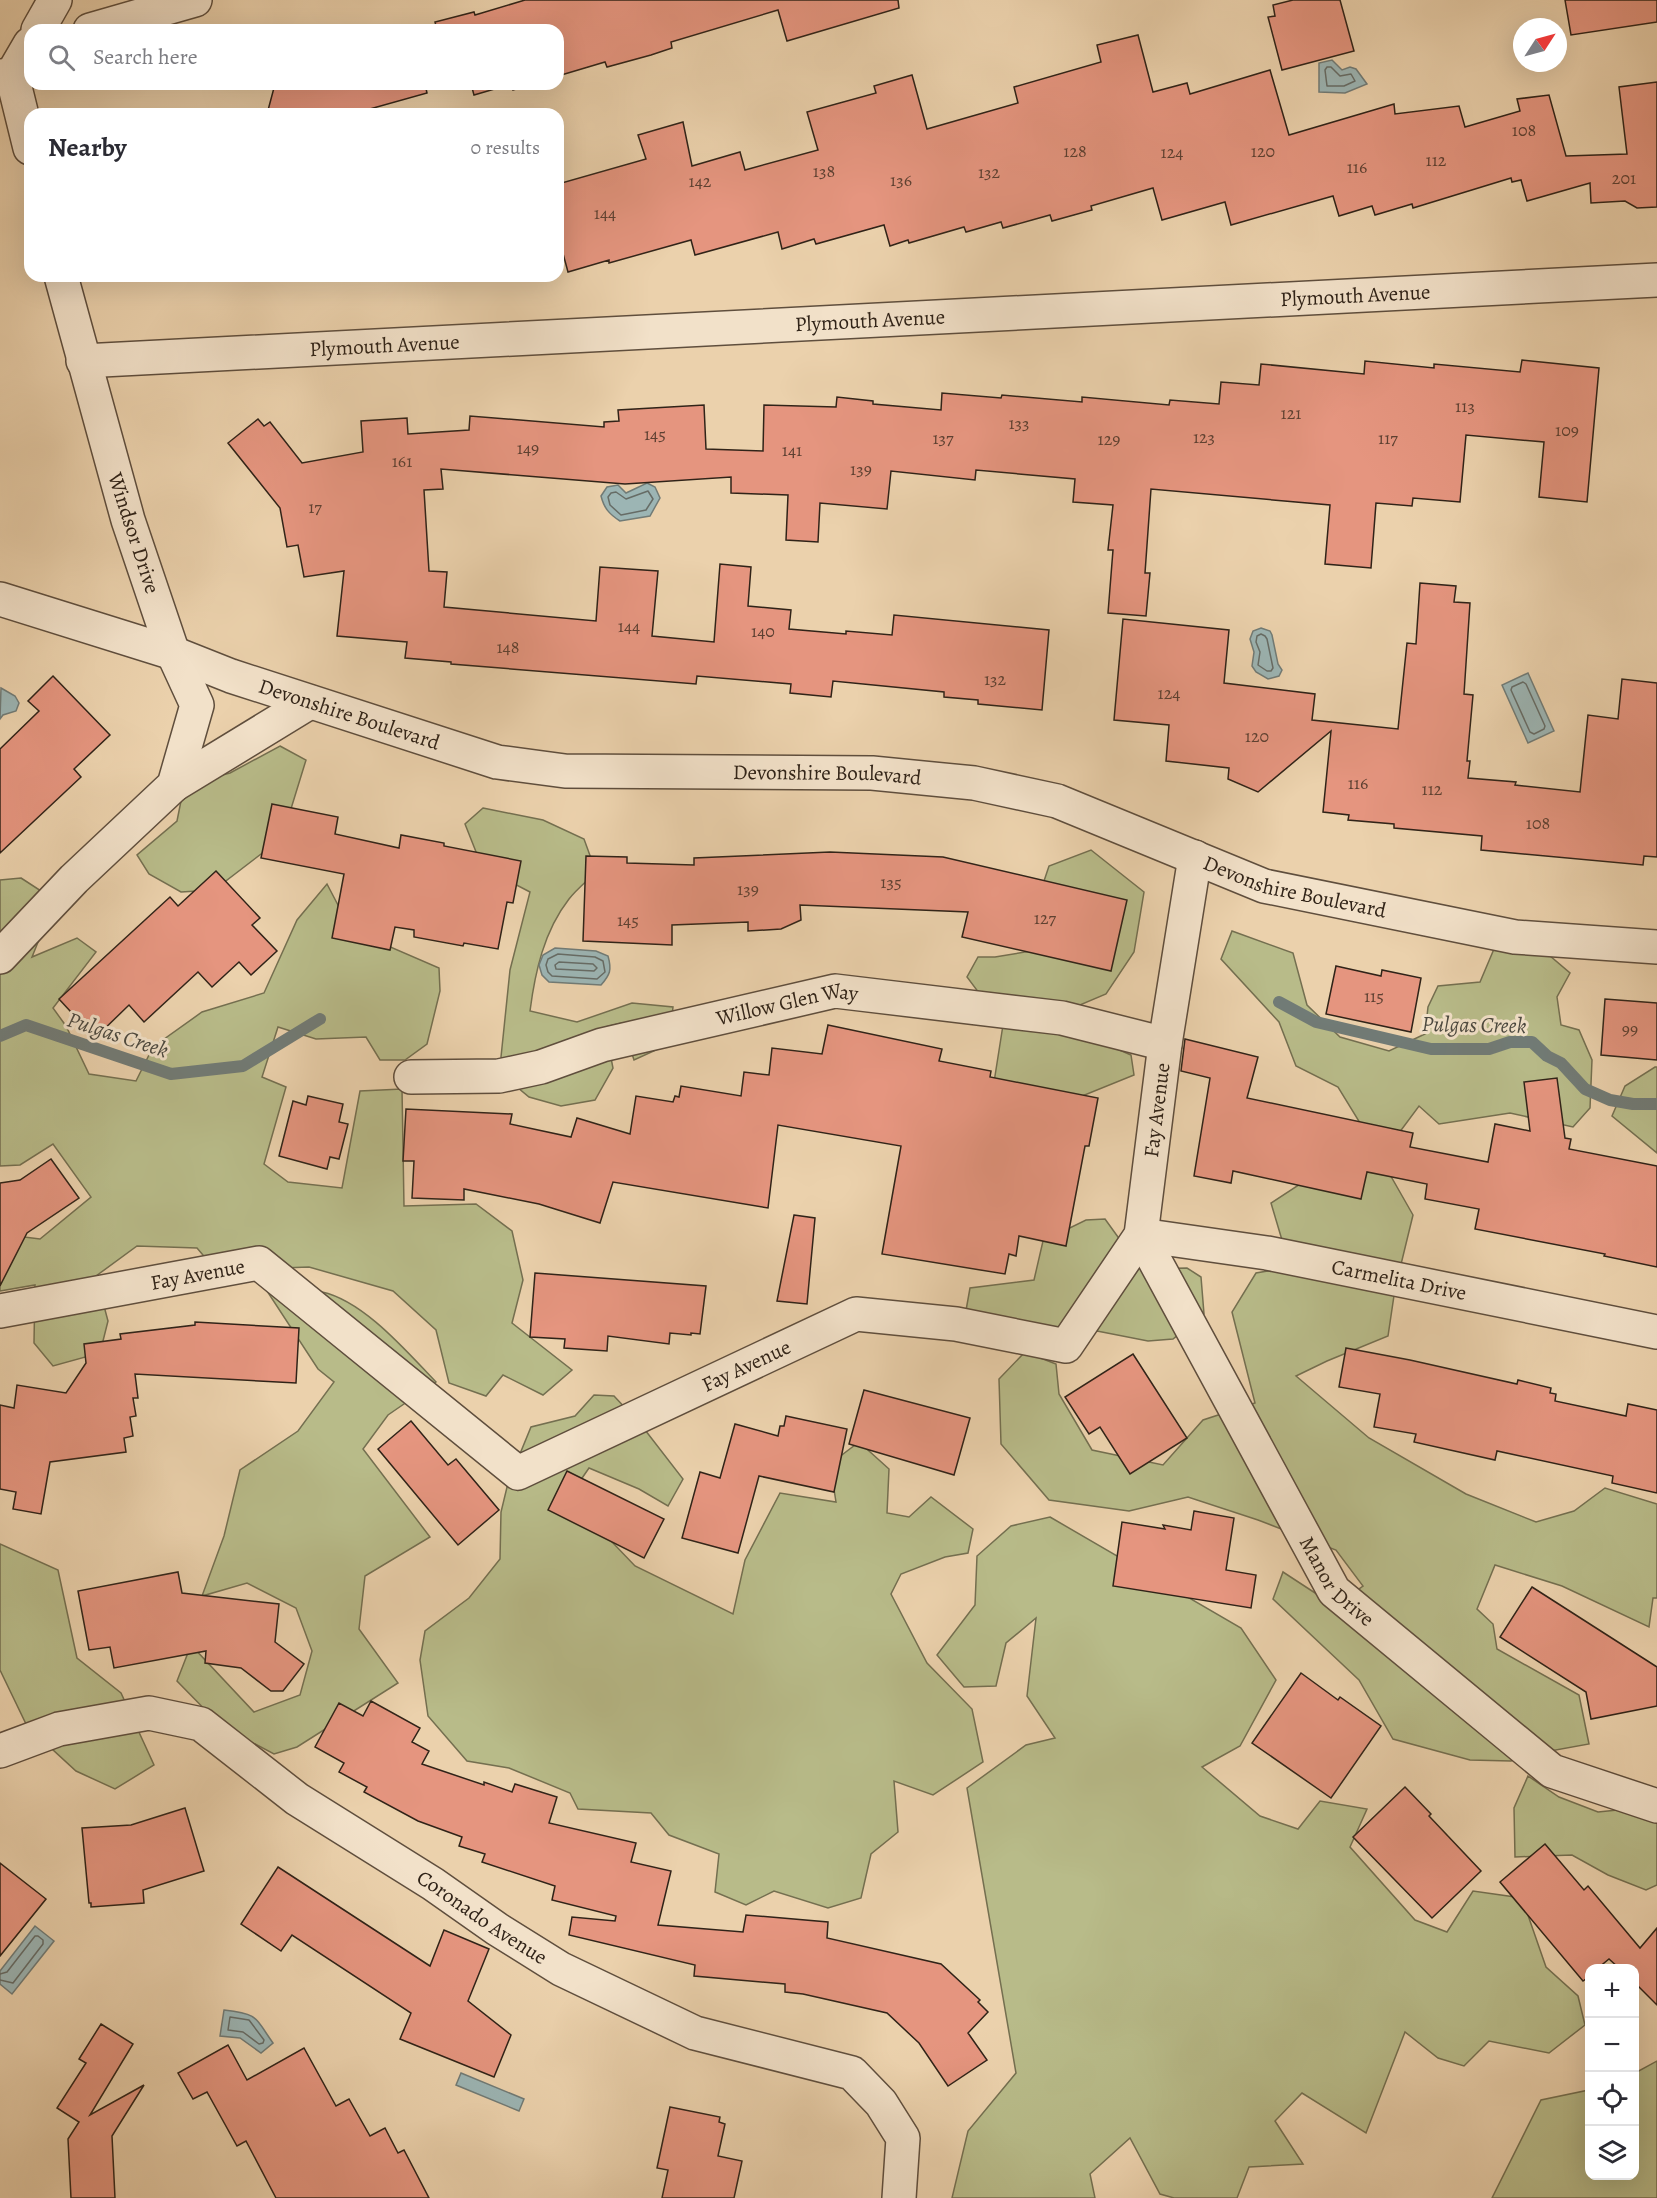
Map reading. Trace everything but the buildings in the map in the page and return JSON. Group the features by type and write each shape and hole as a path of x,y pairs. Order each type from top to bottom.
{"street":[{"path":"41,24 55,0"},
{"path":"111,24 195,0"},
{"path":"24,54 14,72 24,120"},
{"name":"Plymouth Avenue","path":"83,361 1657,280"},
{"name":"Windsor Drive","path":"63,282 128,519 173,652 197,705 174,785"},
{"name":"Devonshire Boulevard","path":"0,599 173,652 231,676 497,762 565,771 872,773 974,783 1057,801 1264,886 1515,937 1657,947"},
{"path":"0,957 74,879 174,785 310,702"},
{"name":"Fay Avenue","path":"0,1311 259,1263 518,1473 856,1314 956,1324 1066,1346 1141,1235 1166,1044 1195,857"},
{"name":"Willow Glen Way","path":"411,1077 499,1076 541,1068 602,1045 835,991 1062,1018 1166,1044"},
{"name":"Carmelita Drive","path":"1141,1235 1267,1253 1657,1332"},
{"name":"Manor Drive","path":"1141,1235 1334,1591 1552,1771 1657,1806"},
{"name":"Coronado Avenue","path":"0,1751 59,1729 149,1713 201,1724 297,1799 434,1884 561,1969 695,2033 852,2073 881,2103 903,2138 899,2198"}],"green space":[{"path":"280,746 306,760 282,838 214,890 181,892 149,874 137,855 177,821 182,796 203,780 230,773"},
{"path":"483,808 543,820 584,839 596,872 569,899 553,925 542,952 530,1011 577,1022 632,1003 673,1007 669,1044 634,1060 622,1023 605,1027 613,1068 595,1100 561,1106 529,1097 517,1087 501,1057 510,970 530,892 482,867 465,824"},
{"path":"1091,850 1144,892 1134,952 1106,994 1075,1007 1103,1043 1131,1055 1134,1075 1060,1105 992,1095 1003,1025 967,977 978,957 995,957 1055,947 1034,911 1049,866"},
{"path":"21,878 55,900 32,957 77,938 96,952 53,1008 66,1026 89,1074 136,1081 153,1047 202,1012 264,993 297,920 327,884 351,930 439,968 440,991 427,1044 405,1060 380,1060 366,1037 316,1039 278,1027 262,1077 286,1087 264,1164 288,1182 342,1188 360,1091 402,1089 404,1206 476,1204 512,1231 523,1280 512,1323 572,1370 543,1395 503,1375 486,1396 449,1383 436,1330 393,1291 309,1267 281,1268 225,1281 197,1248 137,1246 96,1276 108,1321 100,1353 53,1366 34,1343 35,1285 0,1291 0,1234 40,1239 91,1197 53,1144 20,1165 0,1166 0,880"},
{"path":"1232,931 1293,953 1307,1005 1340,1037 1389,1051 1425,1034 1428,1007 1438,986 1480,982 1494,949 1543,950 1570,973 1557,997 1561,1025 1579,1030 1592,1060 1590,1108 1573,1127 1510,1113 1439,1124 1419,1106 1396,1137 1371,1141 1338,1087 1296,1066 1279,1022 1221,959"},
{"path":"1657,1067 1657,1153 1612,1116 1625,1086"},
{"path":"1326,1167 1389,1173 1413,1215 1395,1289 1388,1336 1296,1376 1369,1438 1466,1494 1536,1522 1574,1511 1605,1488 1657,1504 1657,1598 1653,1598 1649,1627 1562,1586 1495,1565 1477,1609 1493,1624 1497,1649 1579,1695 1589,1744 1523,1756 1511,1761 1470,1760 1393,1739 1359,1680 1273,1599 1283,1572 1335,1606 1363,1586 1336,1550 1258,1520 1188,1497 1129,1511 1049,1500 1001,1444 999,1379 1025,1352 1056,1364 1059,1394 1092,1450 1163,1465 1203,1420 1255,1403 1232,1312 1256,1273 1290,1267 1271,1203"},
{"path":"1105,1219 1141,1269 1187,1268 1201,1277 1204,1314 1173,1339 1148,1341 1097,1331 1053,1332 965,1316 970,1288 1034,1280 1043,1241 1086,1220"},
{"path":"267,1291 316,1291 338,1297 384,1329 436,1382 388,1415 363,1449 430,1537 365,1576 359,1629 398,1683 297,1747 274,1754 221,1726 177,1681 191,1645 254,1712 300,1695 312,1651 296,1608 247,1583 202,1596 224,1536 240,1470 298,1431 334,1382 318,1369"},
{"path":"594,1395 614,1396 642,1426 683,1479 668,1506 639,1489 589,1468 569,1497 635,1566 733,1614 745,1560 780,1493 836,1502 830,1464 859,1442 889,1469 887,1513 909,1517 931,1497 973,1529 968,1553 945,1557 901,1574 891,1594 927,1663 972,1709 983,1762 933,1795 894,1781 898,1832 871,1854 861,1898 828,1908 774,1891 746,1905 715,1892 719,1854 669,1835 651,1813 578,1809 570,1793 509,1768 467,1761 428,1716 420,1660 425,1631 469,1598 500,1559 501,1512 508,1483 531,1427 575,1416"},
{"path":"1050,1517 1241,1628 1276,1680 1240,1746 1202,1767 1260,1816 1298,1829 1320,1801 1367,1809 1350,1847 1415,1920 1447,1932 1473,1891 1522,1898 1546,1967 1578,1996 1585,2025 1549,2053 1489,2041 1464,2066 1438,2058 1405,2032 1366,2133 1302,2093 1275,2121 1303,2164 1249,2167 1237,2198 1174,2198 1160,2194 1130,2138 1090,2174 1095,2198 952,2198 968,2131 1016,2073 967,1788 1026,1745 1055,1738 1027,1696 1036,1618 1006,1643 996,1686 964,1687 937,1655 975,1605 977,1556 1011,1526"},
{"path":"0,1544 58,1570 77,1658 121,1693 154,1765 115,1789 76,1771 27,1726 0,1670"},
{"path":"1528,1776 1559,1797 1598,1812 1657,1806 1657,1885 1646,1890 1608,1875 1572,1855 1515,1857 1514,1808"},
{"path":"1657,2061 1657,2198 1492,2198 1541,2100 1585,2091 1585,2180 1639,2180 1639,2071"}],"water":[{"path":"1332,60 1342,70 1350,67 1356,69 1367,84 1345,93 1319,92 1319,63"},
{"path":"647,483 655,487 660,498 650,516 620,521 605,507 601,496 607,487 618,485 626,493"},
{"path":"1261,628 1270,631 1272,635 1278,664 1282,670 1279,676 1268,679 1256,672 1252,666 1254,652 1250,639 1253,631"},
{"path":"1528,673 1554,731 1528,743 1502,685"},
{"path":"1,688 15,696 19,703 16,711 3,715 0,719"},
{"path":"555,948 596,951 608,956 610,969 608,975 601,985 549,982 542,975 539,965 543,955"},
{"path":"35,1926 54,1941 12,1994 0,1984 0,1971"},
{"path":"224,2010 243,2013 254,2018 273,2043 261,2053 240,2038 220,2036"},
{"path":"461,2073 524,2099 519,2111 456,2085"}],"waterway":[{"name":"Pulgas Creek","path":"1279,1002 1316,1022 1431,1049 1489,1049 1510,1042 1532,1042 1547,1056 1561,1063 1585,1089 1610,1100 1633,1104 1657,1104"},
{"name":"Pulgas Creek","path":"0,1036 26,1025 171,1074 243,1066 320,1019"}]}
